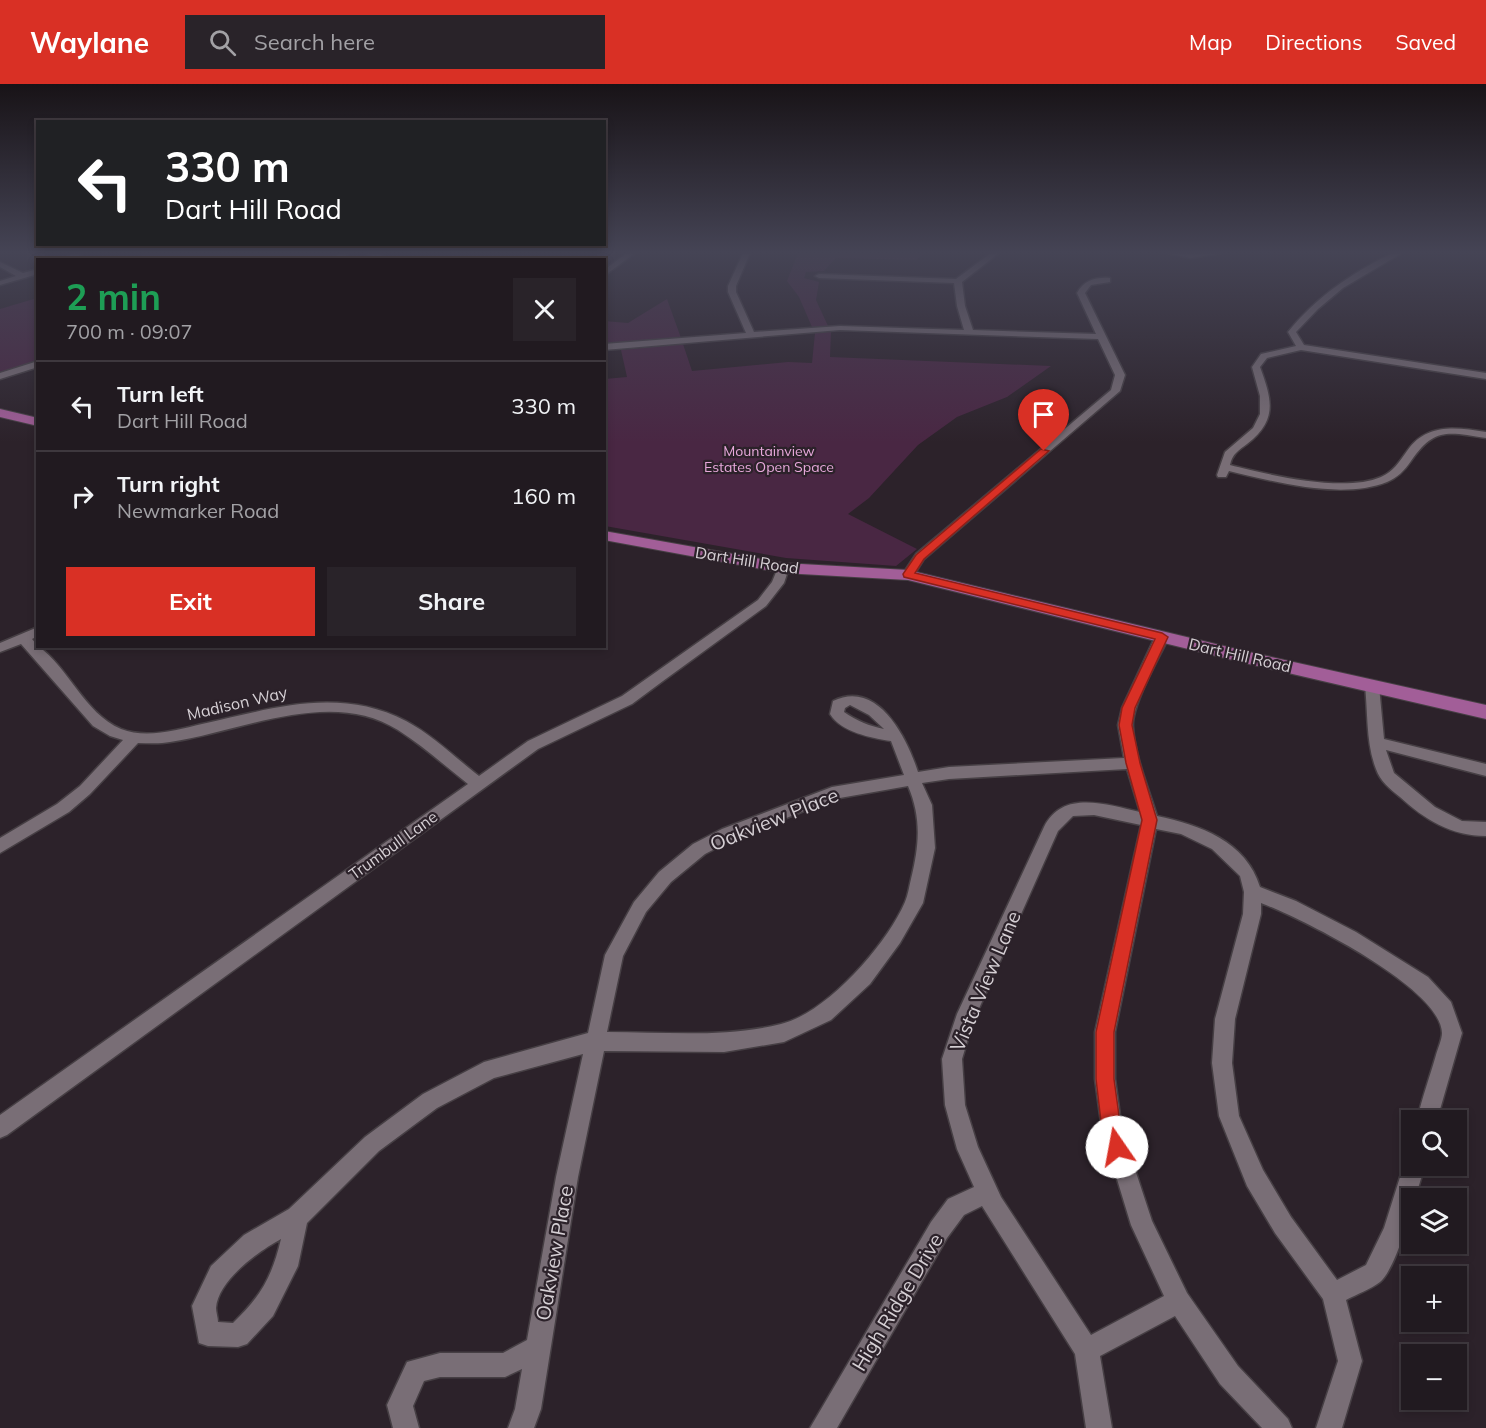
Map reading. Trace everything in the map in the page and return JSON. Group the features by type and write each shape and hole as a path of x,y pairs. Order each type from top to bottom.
{"main road":[{"path":"0,412 36,421"},
{"name":"Dart Hill Road","path":"606,535 783,568 908,574 1162,637 1486,712"}],"street":[{"path":"743,316 751,334"},
{"path":"964,316 969,332"},
{"path":"908,574 920,557 1115,391 1120,375 1099,337 1098,328 1092,316"},
{"path":"1301,347 1292,333 1309,316"},
{"path":"606,347 840,328 1099,337"},
{"path":"1486,376 1301,347 1275,352 1264,356 1256,367 1267,410 1263,422 1257,431 1227,458 1224,471 1311,484 1364,485 1382,481 1395,473 1404,465 1419,440 1428,434 1457,431 1486,435"},
{"path":"0,376 36,365"},
{"name":"Trumbull Lane","path":"0,1128 533,745 627,700 658,678 762,603 778,582 783,568"},
{"path":"0,648 36,632"},
{"path":"1162,637 1129,708 1125,725 1133,763 1150,820 1105,1032 1105,1079 1112,1130 1142,1226 1179,1301 1229,1374 1279,1428"},
{"name":"Madison Way","path":"23,638 98,722 115,732 134,738 169,737 300,708 352,708 381,716 403,726 478,783"},
{"path":"1372,686 1383,770 1417,804 1444,821 1466,828 1486,829"},
{"path":"297,1217 286,1266 265,1308 238,1335 208,1334 204,1306 219,1274 252,1243 297,1217 372,1144 430,1101 491,1069 594,1041 724,1042 784,1033 824,1014 863,978 894,937 914,903 927,848 924,805 913,780 906,754 897,736"},
{"path":"0,846 63,808 85,790 134,738"},
{"path":"1379,743 1486,770"},
{"name":"Oakview Place","path":"520,1428 528,1409 567,1177 614,955 640,907 665,877 691,856 728,834 832,793 949,773 1133,763"},
{"name":"Vista View Lane","path":"1099,1428 1087,1350 993,1205 968,1149 956,1105 952,1059 964,1021 1052,827 1070,810 1094,809 1150,820"},
{"path":"1150,820 1184,828 1218,844 1247,872 1253,892 1252,914 1225,1019 1222,1063 1229,1116 1255,1178 1277,1216 1333,1294 1350,1361 1329,1428"},
{"path":"1253,892 1290,906 1350,938 1421,983 1443,1008 1452,1033 1430,1110"},
{"path":"1333,1294 1374,1273 1394,1232 1411,1176"},
{"name":"High Ridge Drive","path":"823,1428 939,1230 956,1207 987,1192"},
{"path":"1087,1350 1179,1301"},
{"path":"406,1428 400,1405 416,1371 440,1365 505,1365 538,1348"}],"green space":[{"path":"0,316 36,316 36,361 0,373"},
{"path":"640,316 673,316 681,338 606,344 606,321 628,323"},
{"path":"807,316 823,316 828,326 812,327"},
{"name":"Mountainview Estates Open Space","path":"831,332 830,357 1051,366 1007,397 957,417 918,445 869,498 848,514 917,549 896,566 786,558 606,526 606,379 627,377 621,350 683,344 692,371 788,362 812,363 815,333"}],"route":[{"path":"1044,451 920,557 908,574 1162,637 1129,708 1125,725 1133,763 1150,820 1105,1032 1105,1079 1112,1130 1117,1147"}]}
